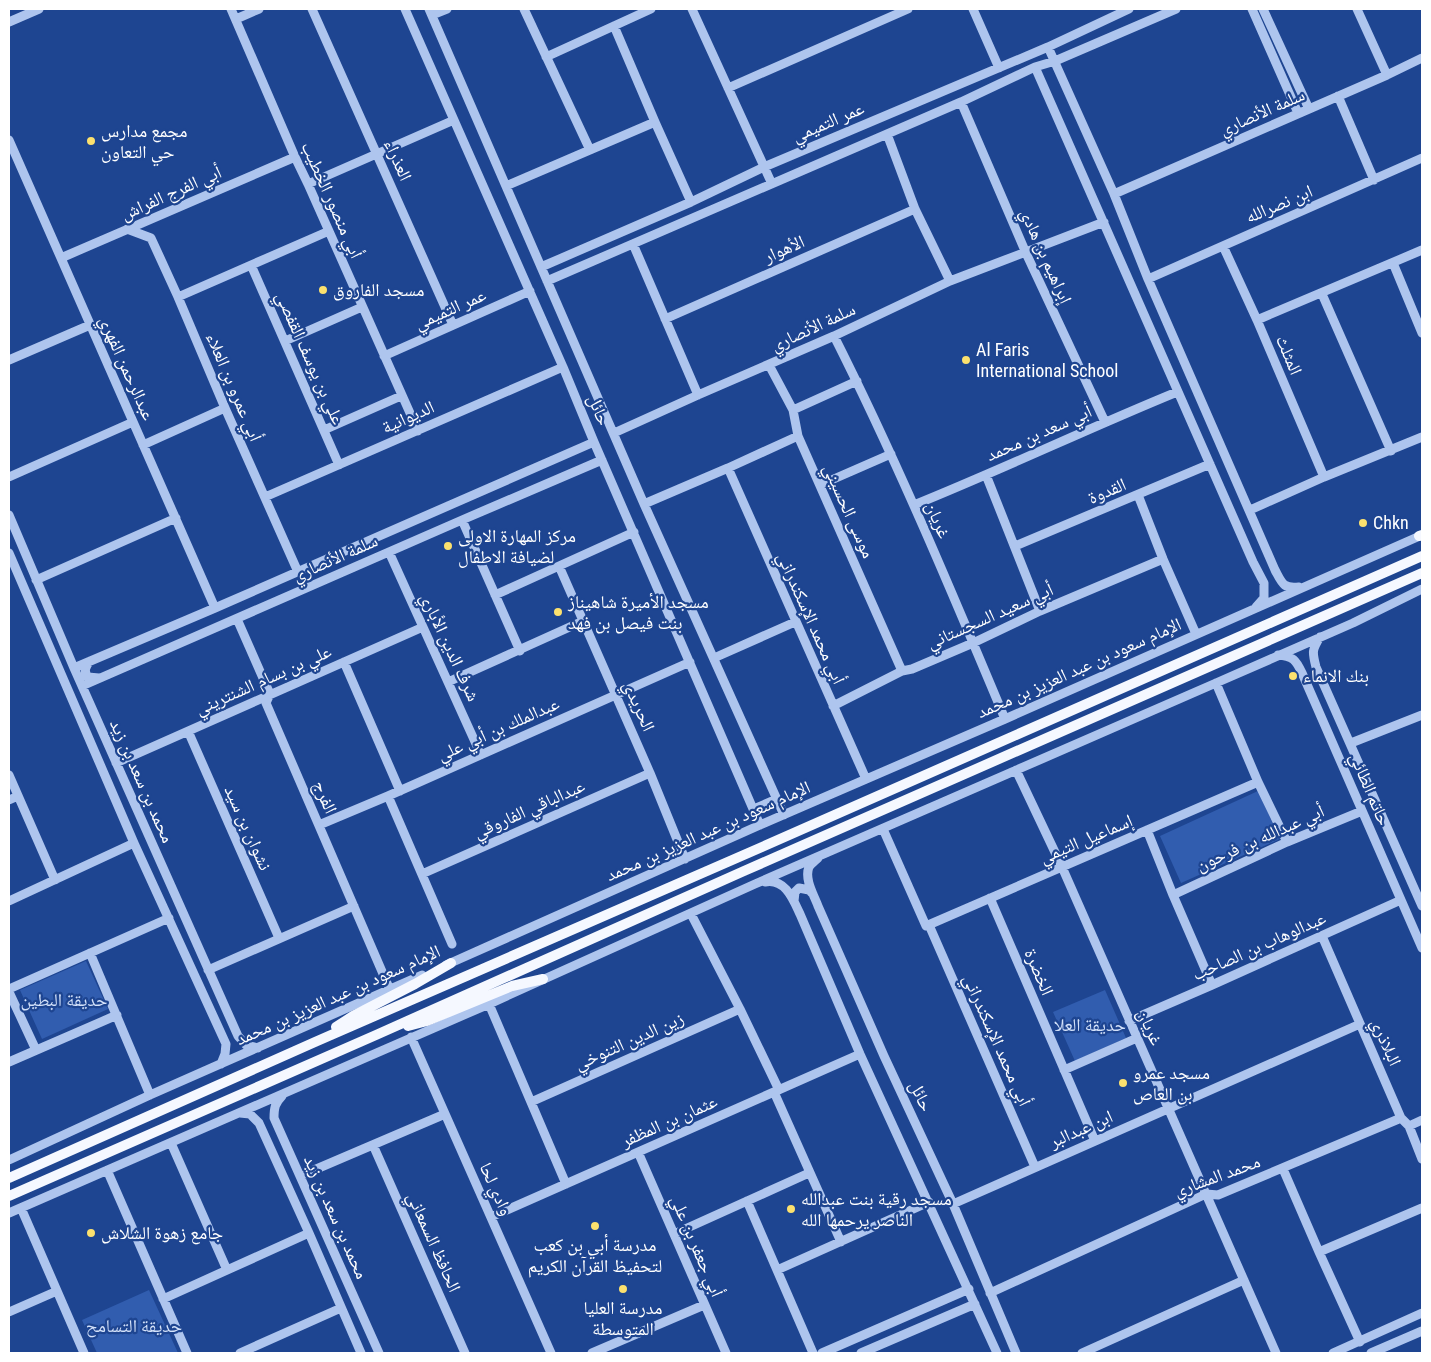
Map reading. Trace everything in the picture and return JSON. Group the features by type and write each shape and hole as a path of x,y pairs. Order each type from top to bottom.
{"main road":[{"name":"الإمام سعود بن عبد العزيز بن محمد","path":"9,1178 314,1042 771,844 1422,556"},
{"path":"9,1196 1422,574"},
{"path":"314,1042 352,1016 415,984 451,963"},
{"path":"376,1035 427,1021 512,986 543,979"}],"street":[{"path":"9,22 39,9"},
{"name":"أبي منصور الخطيب","path":"231,9 418,431"},
{"path":"236,20 259,9"},
{"name":"العذراء","path":"312,9 453,325"},
{"name":"حائل","path":"405,9 563,367 760,825"},
{"path":"430,12 447,9"},
{"path":"524,9 590,150"},
{"path":"546,57 651,9"},
{"path":"692,9 772,184"},
{"path":"728,88 908,9"},
{"path":"972,9 999,68"},
{"name":"عمر التميمي","path":"541,267 764,168 1048,47 1129,9"},
{"path":"547,281 961,102 1035,67 1055,61 1176,9"},
{"path":"1252,9 1298,113"},
{"path":"1263,9 1309,109"},
{"path":"1358,9 1387,75"},
{"name":"حائل","path":"430,12 644,504 784,815"},
{"path":"614,26 691,202"},
{"path":"1048,47 1114,194 1148,279 1275,570 1282,583 1290,588 1310,585"},
{"name":"سلمة الأنصاري","path":"1114,194 1422,58"},
{"path":"1035,67 1177,392 1264,583 1264,598 1252,610"},
{"path":"1338,96 1374,180"},
{"name":"إبراهيم بن هادي","path":"961,102 1026,253 1105,422"},
{"path":"308,184 454,120"},
{"path":"506,186 655,122"},
{"path":"887,134 916,209 950,281"},
{"name":"عبدالرحمن الفهري","path":"9,140 215,608"},
{"name":"أبي الفرج الفراش","path":"61,258 295,157"},
{"name":"ابن نصرالله","path":"1148,279 1422,158"},
{"name":"الأهوار","path":"665,319 916,209"},
{"name":"سلمة الأنصاري","path":"614,433 834,336 950,281 1104,222"},
{"name":"أبي عمرو بن العلاء","path":"127,229 151,238 298,572"},
{"path":"178,298 329,231"},
{"path":"633,244 698,395"},
{"name":"المثلث","path":"1223,246 1257,320 1324,478"},
{"path":"1257,320 1422,250"},
{"path":"1393,262 1422,331"},
{"name":"علي بن يوسف القفصي","path":"252,266 340,465"},
{"name":"عمر التميمي","path":"384,356 530,292"},
{"path":"1322,294 1391,451"},
{"path":"285,341 362,307"},
{"path":"9,360 90,325"},
{"name":"غريان","path":"834,336 857,381 914,505 1005,720"},
{"name":"موسى الحسيني","path":"769,365 794,410 798,436 902,671"},
{"name":"الديوانية","path":"265,497 563,367"},
{"path":"794,410 857,381"},
{"name":"أبي سعد بن محمد","path":"914,505 1177,392"},
{"path":"324,430 402,396"},
{"path":"143,445 225,408"},
{"path":"9,477 133,422"},
{"path":"644,504 798,436"},
{"path":"1250,510 1422,437"},
{"name":"سلمة الأنصاري","path":"74,668 594,442"},
{"path":"820,485 891,454"},
{"name":"سلمة الأنصاري","path":"82,686 602,460"},
{"name":"القدوة","path":"1015,546 1210,464"},
{"name":"أبي محمد الإسكندراني","path":"728,468 866,780"},
{"path":"986,475 1040,611"},
{"path":"1138,495 1163,559 1196,634"},
{"name":"محمد بن سعد بن زيد","path":"9,515 74,668 238,1036 246,1045 258,1048"},
{"path":"36,580 176,518"},
{"path":"462,520 520,651"},
{"path":"495,595 634,532"},
{"name":"الإمام سعود بن عبد العزيز بن محمد","path":"9,1160 150,1095 760,825 1005,720 1421,535"},
{"name":"شرف الدين الأباري","path":"389,552 481,755"},
{"name":"محمد بن سعد بن زيد","path":"9,553 134,843 226,1044 221,1064"},
{"name":"أبي سعيد السجستاني","path":"833,706 902,671 912,669 973,643 1040,611 1163,559"},
{"name":"الحريدي","path":"559,566 686,859"},
{"path":"9,1213 489,1004 755,884 1216,683 1422,589"},
{"name":"الفرج","path":"237,619 270,694 266,702 390,990"},
{"path":"448,682 584,621"},
{"path":"714,658 795,622"},
{"name":"علي بن بسام الشنتريني","path":"116,763 423,627"},
{"name":"حاتم الطائي","path":"1320,637 1313,648 1312,654 1316,667 1422,906"},
{"name":"حاتم الطائي","path":"1278,655 1289,656 1295,661 1302,672 1422,948"},
{"path":"90,661 85,673 88,677 100,678"},
{"path":"344,662 400,791"},
{"name":"عبدالملك بن أبي علي","path":"319,825 690,662"},
{"path":"1302,672 1313,664 1316,667"},
{"path":"1216,683 1258,782 1287,842"},
{"path":"1351,743 1422,715"},
{"name":"نشوان بن سيد","path":"188,731 279,938"},
{"name":"غريان","path":"1016,770 1062,867 1276,1353"},
{"name":"عبدالباقي الفاروقي","path":"422,874 650,773"},
{"path":"9,775 55,880"},
{"name":"إسماعيل التيمي","path":"928,926 1258,782"},
{"path":"9,800 18,796"},
{"path":"388,796 452,944"},
{"path":"754,809 777,799"},
{"name":"أبي عبدالله بن فرحون","path":"1173,895 1287,842 1362,811"},
{"name":"أبي محمد الإسكندراني","path":"883,829 1036,1167"},
{"path":"1147,830 1212,985"},
{"path":"9,901 134,843"},
{"name":"حائل","path":"821,855 810,866 807,875 813,895 884,1056 953,1204 1016,1353"},
{"path":"755,884 772,880 782,885 789,892 860,1054 996,1349 1010,1339"},
{"path":"794,901 795,892 798,888 808,890 813,895"},
{"name":"الخضرة","path":"990,898 1094,1141"},
{"name":"عبدالوهاب بن الصاحب","path":"1129,1021 1401,900"},
{"path":"208,970 354,906"},
{"path":"691,914 740,1008 841,1242"},
{"path":"36,1050 9,990 169,918"},
{"name":"البلاذري","path":"1322,936 1401,1118 1409,1126 1422,1159"},
{"path":"90,953 150,1095"},
{"path":"489,1004 566,1184"},
{"name":"زين الدين التنوخي","path":"531,1102 740,1008"},
{"path":"9,1062 117,1015"},
{"name":"ابن عبدالبر","path":"953,1204 1360,1024"},
{"name":"وادي لحا","path":"411,1038 551,1353"},
{"path":"1064,1070 1137,1038"},
{"name":"عثمان بن المظفر","path":"491,1217 860,1054"},
{"name":"محمد بن سعد بن زيد","path":"283,1094 276,1102 274,1118 379,1353"},
{"name":"محمد بن سعد بن زيد","path":"240,1113 250,1114 259,1122 263,1129 361,1353"},
{"path":"300,1176 445,1114"},
{"name":"محمد المشاري","path":"990,1293 1206,1194 1218,1195 1401,1118"},
{"path":"1409,1126 1422,1120"},
{"path":"263,1129 267,1121 278,1125"},
{"path":"171,1143 227,1270"},
{"name":"الحافظ السمعاني","path":"373,1145 465,1353"},
{"name":"أبي جعفر بن علي","path":"638,1152 726,1353"},
{"path":"1283,1169 1318,1252 1360,1342"},
{"path":"107,1170 187,1353"},
{"path":"674,1234 810,1173"},
{"path":"747,1201 813,1353"},
{"path":"778,1270 929,1202"},
{"path":"21,1208 84,1353"},
{"path":"1318,1252 1422,1208"},
{"path":"163,1299 309,1233"},
{"path":"1082,1353 1244,1280"},
{"path":"822,1353 969,1289"},
{"path":"9,1312 56,1291"},
{"path":"945,1299 953,1297 960,1300 961,1304 953,1314"},
{"path":"862,1353 975,1304"},
{"path":"592,1353 704,1305"},
{"path":"240,1353 262,1349 341,1308"},
{"path":"1333,1353 1422,1313"},
{"path":"1371,1353 1422,1331"}],"green space":[{"path":"1258,791 1280,839 1181,883 1160,836"},
{"name":"حديقة البطين","path":"86,961 108,1009 42,1039 20,990"},
{"name":"حديقة العلا","path":"1105,990 1126,1038 1075,1061 1053,1012"},
{"name":"حديقة التسامح","path":"149,1290 178,1353 97,1353 82,1320"}],"place":[{"name":"مجمع مدارس حي التعاون","path":"91,141"},
{"name":"مسجد الفاروق","path":"323,290"},
{"name":"Al Faris International School","path":"966,360"},
{"name":"Chkn","path":"1363,523"},
{"name":"مركز المهارة الاولى لضيافة الاطفال","path":"448,546"},
{"name":"مسجد الأميرة شاهيناز بنت فيصل بن فهد","path":"558,612"},
{"name":"بنك الانماء","path":"1293,676"},
{"name":"مسجد عمرو بن العاص","path":"1123,1083"},
{"name":"مسجد رقية بنت عبدالله الناصر يرحمها الله","path":"791,1209"},
{"name":"مدرسة أبي بن كعب لتحفيظ القرآن الكريم","path":"595,1226"},
{"name":"جامع زهوة الشلاش","path":"91,1233"},
{"name":"مدرسة العليا المتوسطة","path":"623,1289"}]}
